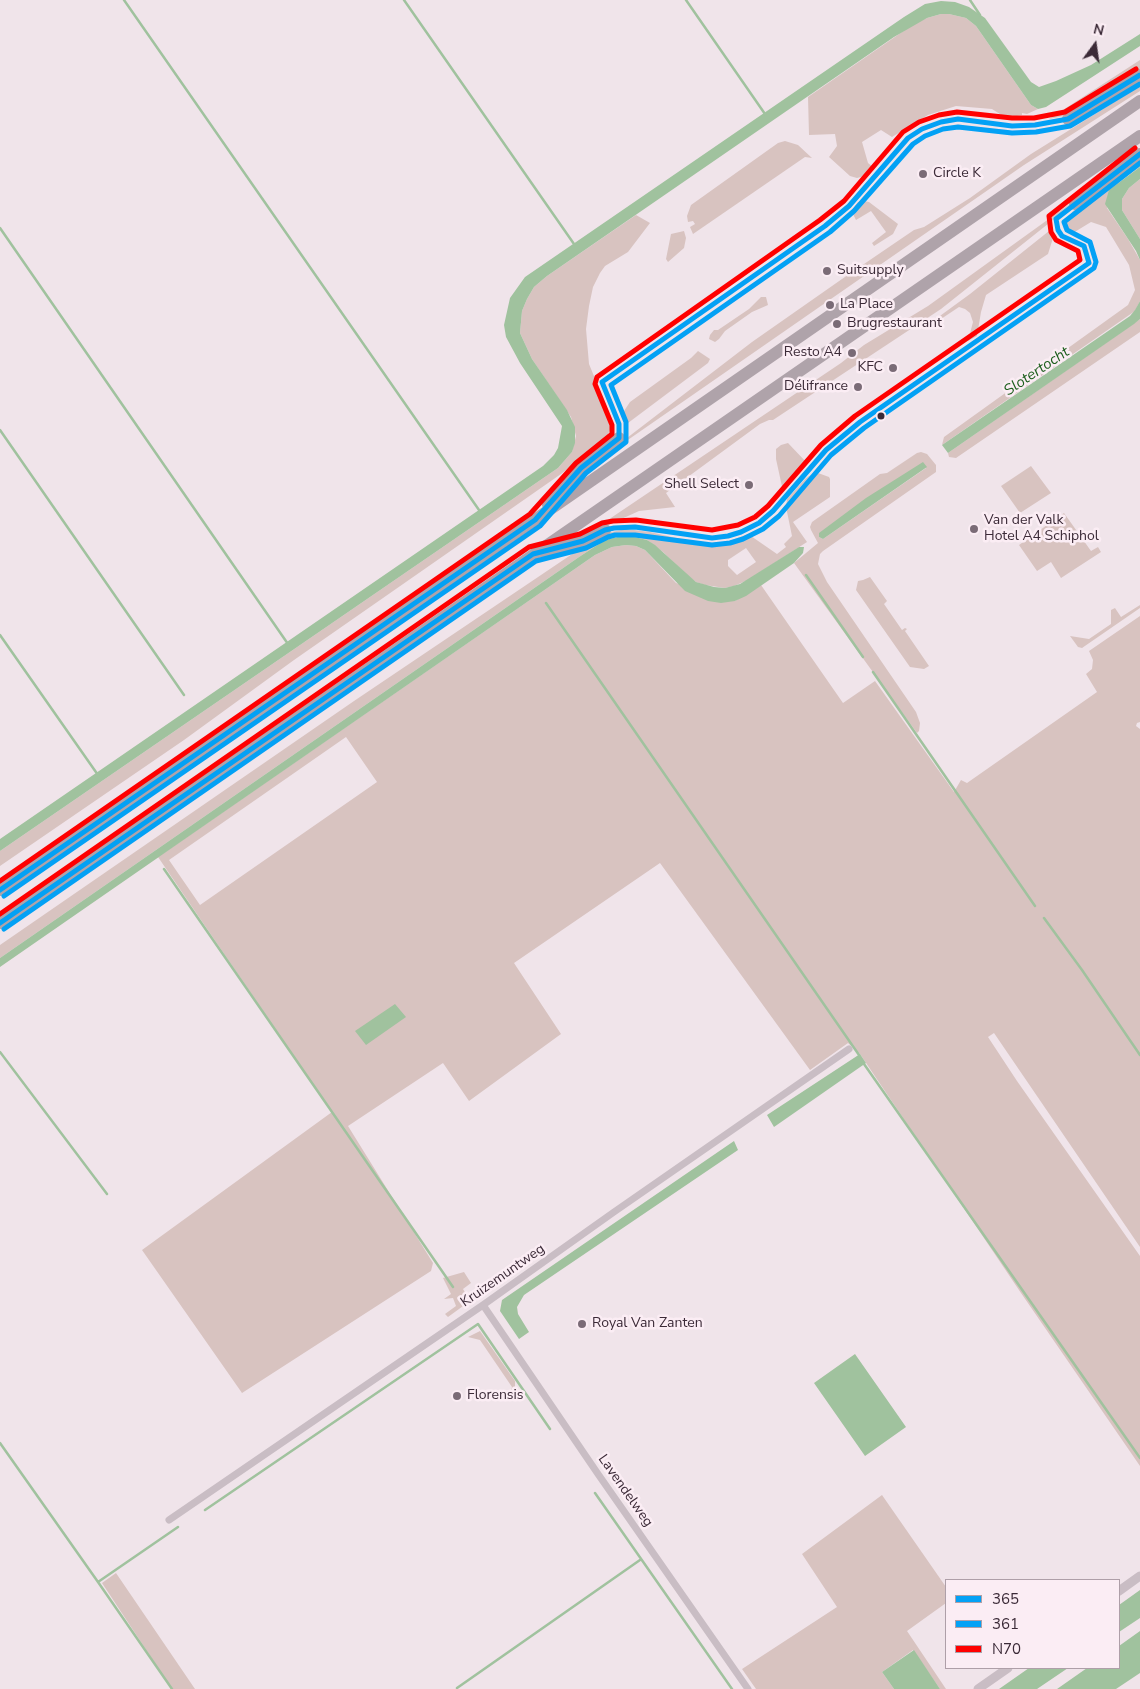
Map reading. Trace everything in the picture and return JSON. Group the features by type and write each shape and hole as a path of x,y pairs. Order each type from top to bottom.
{"highway":[{"path":"1068,119 1140,75"},
{"path":"0,890 1140,101"},
{"path":"0,923 1140,136"},
{"path":"1075,204 1140,154"},
{"path":"534,520 581,468 619,438"},
{"path":"533,554 583,541 605,530"}],"street":[{"name":"Kruizemuntweg","path":"169,1520 483,1305 849,1049"},
{"name":"Lavendelweg","path":"483,1305 748,1689"},
{"path":"1120,1590 1140,1576"},
{"path":"978,1689 1007,1669"}],"shaded area":[{"path":"941,1 955,2 969,7 985,18 1031,82 1039,87 1091,65 1140,34 1140,46 1046,107 1038,109 1031,105 976,26 966,18 949,14 927,18 894,37 547,276 534,287 527,299 522,311 520,333 532,359 567,410 575,427 575,443 572,452 558,468 0,851 0,839 543,466 558,448 562,426 520,363 506,337 504,325 510,298 525,277 904,17 925,4"},
{"path":"941,14 966,18 976,26 1031,105 1038,109 1027,114 1022,113 1022,115 1006,118 992,109 956,106 928,115 892,137 881,130 862,142 868,163 874,168 861,177 850,176 829,157 837,146 835,134 809,135 808,97 915,23"},
{"path":"1140,60 1140,70 1064,116 1049,119"},
{"path":"1140,86 1140,91 1024,165 622,444 623,441 752,342 842,279 914,230 924,227 970,198 1031,154"},
{"path":"785,141 798,145 812,158 805,157 693,234 690,227 695,224 693,221 688,222 687,216 691,205 778,143"},
{"path":"1140,161 1140,167 1119,182 1107,208 1140,260 1140,301 1135,311 942,445 944,437 1128,305 1135,290 1129,265 1106,227 1091,222 1073,233 1068,231 1066,226 1067,218 1073,211 1095,192"},
{"path":"1140,167 1140,179 1129,188 1122,199 1122,210 1140,239 1140,260 1105,204 1109,190"},
{"path":"1107,177 941,309 773,420 760,424 666,493 675,507 639,511 593,532 593,530 841,363 864,345 928,306"},
{"path":"1140,179 1140,239 1122,210 1122,199 1129,188"},
{"path":"858,202 869,202 898,224 893,234 874,246 872,243 886,232 871,211 856,220 853,214 855,206"},
{"path":"636,215 650,223 628,252 605,266 593,287 589,306 586,329 589,364 610,415 612,426 605,440 561,474 294,660 184,740 0,866 0,851 558,468 572,452 576,436 571,417 532,359 520,333 522,311 534,287 547,276"},
{"path":"684,231 686,238 684,248 668,262 666,259 671,234"},
{"path":"1049,231 1052,233 1053,238 1048,254 986,295 977,336 968,341 973,322 970,313 965,309 959,307 935,323 933,321 970,294"},
{"path":"761,297 766,297 768,305 752,312 725,331 715,342 709,339 714,330 718,330 749,309"},
{"path":"1140,301 1140,319 1134,324 948,453 942,445 1130,316"},
{"path":"1140,319 1140,332 956,458 949,457 948,453"},
{"path":"698,351 710,359 708,363 626,423 623,418 624,411 630,402"},
{"path":"788,443 807,463 783,491 776,459 776,449"},
{"path":"917,453 927,454 936,465 936,472 823,551 820,554 818,564 827,582 916,712 920,723 917,733 794,563 818,543 810,527 812,522 880,474 887,473","holes":["923,463 926,468 823,539 819,537"]},
{"path":"923,462 927,467 823,539 819,537 819,533 866,498"},
{"path":"1031,466 1051,493 1020,513 1001,486"},
{"path":"818,473 829,477 830,497 793,522 807,542 748,580 725,588 705,585 696,582 688,576 663,552 647,540 626,535 605,540 0,958 0,945 354,701 590,542 607,533 626,529 710,543 727,542 748,534 777,554 786,547 784,544 792,536 786,507 787,499 809,476","holes":["746,548 756,562 737,575 728,566 728,560"]},
{"path":"1064,513 1091,551 1098,547 1101,552 1061,578 1051,562 1037,571 1019,545"},
{"path":"626,535 647,540 655,545 696,582 725,588 740,584 799,547 804,547 803,553 794,563 746,596 735,601 721,603 708,601 685,591 645,550 636,546 612,547 595,555 0,967 0,958 579,557 605,540"},
{"path":"636,546 645,550 676,583 735,601 761,585 843,703 875,681 954,792 961,780 967,783 1097,692 1086,674 1092,669 1093,660 1089,651 1140,616 1140,722 1136,726 1140,729 1140,1247 994,1033 988,1037 1140,1256 1140,1466 860,1054 848,1043 810,1070 660,863 514,963 561,1034 469,1101 443,1063 348,1126 433,1263 431,1271 242,1393 142,1250 332,1112 158,857 595,555 612,547","holes":["346,737 377,782 200,905 169,860"]},
{"path":"870,577 887,601 884,604 902,630 907,629 905,631 929,666 924,669 910,667 856,590 858,581"},
{"path":"1140,605 1140,608 1082,648 1078,647 1070,636 1089,639 1111,624 1111,610 1115,608 1121,617"},
{"path":"395,1004 406,1017 366,1045 355,1031"},
{"path":"860,1054 866,1063 774,1127 767,1115"},
{"path":"734,1141 738,1150 524,1295 517,1307 518,1314 529,1332 519,1339 500,1311 502,1300"},
{"path":"464,1272 471,1283 463,1289 470,1301 448,1317 445,1314 456,1306 453,1298 444,1299 451,1294 443,1278"},
{"path":"480,1331 515,1381 515,1398 511,1393 512,1387 480,1340 468,1337"},
{"path":"855,1354 906,1427 865,1456 814,1383"},
{"path":"882,1495 945,1586 945,1604 907,1631 946,1689 940,1689 913,1650 882,1672 894,1689 756,1689 742,1669 837,1607 802,1554"},
{"path":"116,1573 195,1689 172,1689 102,1583"},
{"path":"1140,1590 1140,1618 1120,1631 1120,1604"},
{"path":"1140,1631 1140,1673 1116,1689 1057,1689 1086,1669 1120,1669 1120,1645"},
{"path":"914,1650 940,1689 894,1689 882,1672"},
{"path":"1028,1669 1067,1669 1037,1689 999,1689"}],"waterway":[{"path":"124,0 479,510"},
{"path":"404,0 574,244"},
{"path":"686,0 765,114"},
{"path":"970,0 980,15"},
{"path":"0,228 288,644"},
{"path":"0,430 184,695"},
{"path":"806,575 863,657"},
{"path":"546,603 859,1055"},
{"path":"0,635 98,775"},
{"path":"873,672 1035,906"},
{"path":"164,869 453,1287"},
{"path":"1044,918 1140,1055"},
{"path":"0,1052 107,1194"},
{"path":"864,1064 1140,1458"},
{"path":"205,1510 478,1324 550,1429"},
{"path":"0,1443 98,1582 178,1527"},
{"path":"595,1493 732,1689"},
{"path":"457,1688 640,1560"},
{"path":"98,1582 172,1689"}],"transit line":[{"name":"N70","path":"0,881 530,514 576,463 612,434 612,425 595,384 597,377 820,220 844,201 903,132 919,122 939,115 957,112 1012,118 1034,118 1065,112 1136,69"},
{"name":"365","path":"0,890 535,520 581,468 619,438 619,424 602,382 825,226 849,206 908,138 922,129 941,122 958,119 1012,126 1035,125 1068,119 1140,75"},
{"name":"361","path":"4,896 540,526 586,473 626,442 626,422 611,385 830,232 854,211 913,144 925,136 943,129 958,127 1012,133 1036,132 1070,126 1140,84"},
{"name":"N70","path":"0,914 529,547 580,534 602,523 613,521 636,520 712,530 738,525 755,517 768,506 821,445 855,416 1080,260 1078,251 1056,240 1051,232 1049,216 1135,148"},
{"name":"365","path":"0,923 533,554 583,541 605,530 614,528 635,527 712,538 741,532 759,523 773,511 826,450 860,422 1089,263 1084,246 1062,236 1058,230 1056,219 1140,154"},
{"name":"361","path":"4,929 536,561 586,548 615,535 635,535 712,545 743,539 763,529 779,516 831,455 864,428 1094,268 1096,262 1090,242 1067,230 1064,222 1140,163"}],"place":[{"name":"Circle K","path":"923,174"},
{"name":"Suitsupply","path":"827,271"},
{"name":"La Place","path":"830,305"},
{"name":"Brugrestaurant","path":"837,324"},
{"name":"Resto A4","path":"852,353"},
{"name":"KFC","path":"893,368"},
{"name":"Délifrance","path":"858,387"},
{"name":"Shell Select","path":"749,485"},
{"name":"Van der Valk Hotel A4 Schiphol","path":"974,529"},
{"name":"Royal Van Zanten","path":"582,1324"},
{"name":"Florensis","path":"457,1396"}],"water label":[{"name":"Slotertocht","path":"1037,372"}]}
